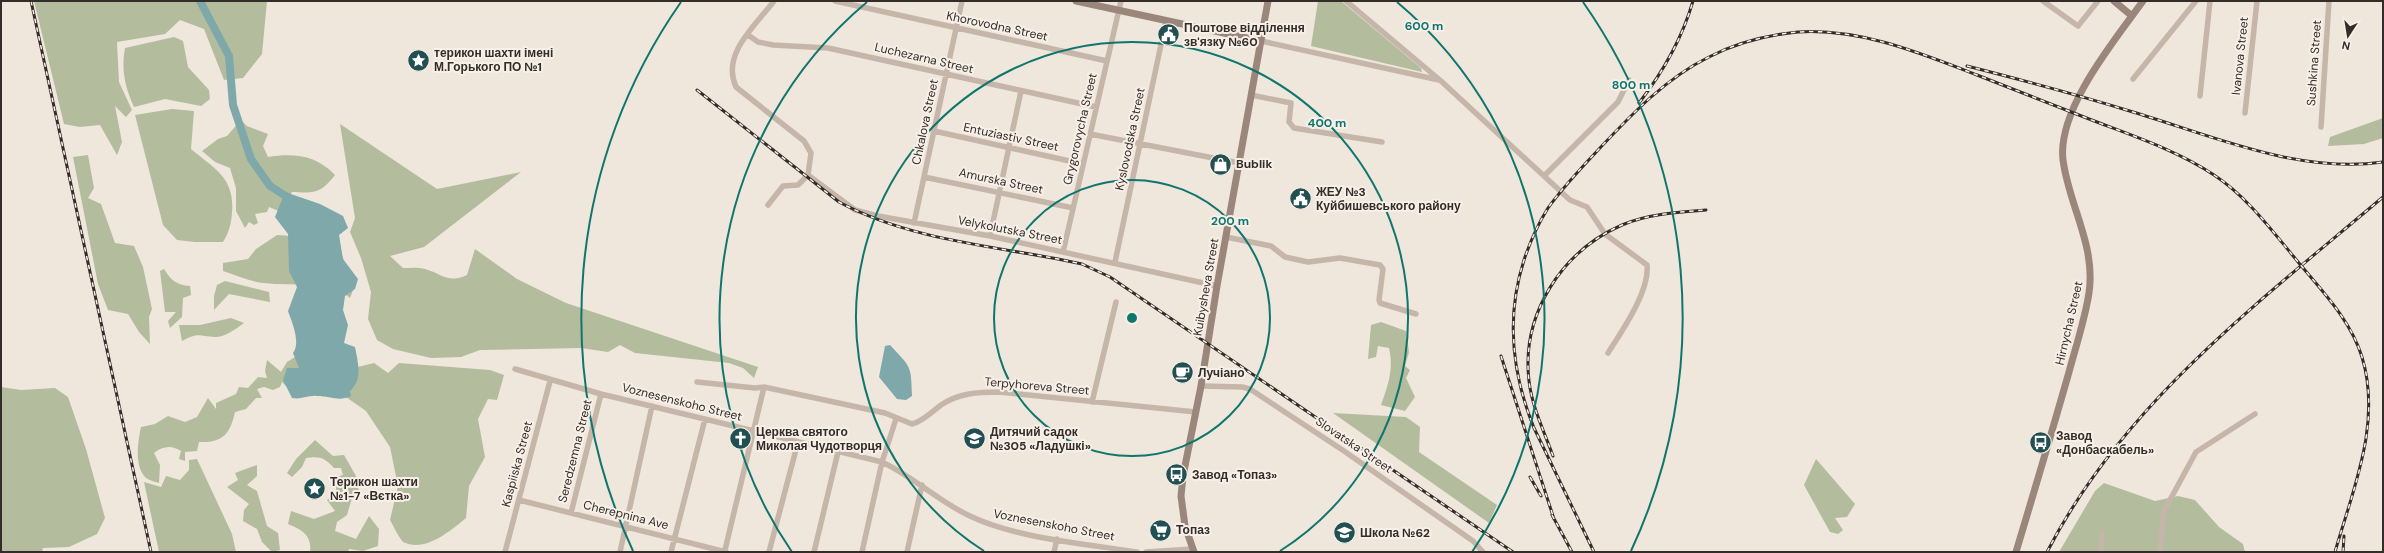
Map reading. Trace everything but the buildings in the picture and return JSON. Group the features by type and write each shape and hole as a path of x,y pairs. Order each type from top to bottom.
{"main road":[{"path":"1076,1 1261,42"},
{"name":"Kuibysheva Street","path":"1193,550 1185,526 1181,496 1268,1"},
{"path":"2114,1 2132,16"},
{"name":"Hirnycha Street","path":"2016,552 2057,413 2089,294 2091,273 2087,247 2063,160 2063,143 2080,95 2103,56 2143,1"}],"street":[{"path":"768,205 782,186 798,185 808,175 811,153 804,141 736,87 731,76 731,64 735,52 774,1"},
{"name":"Khorovodna Street","path":"835,1 1107,61"},
{"name":"Chkalova Street","path":"914,224 962,1"},
{"name":"Grygorovycha Street","path":"1063,252 1121,1"},
{"path":"1346,1 1441,81 1570,200 1587,207 1605,234 1647,265 1649,275 1630,317 1608,353"},
{"path":"2043,1 2078,26 2098,1"},
{"path":"2133,79 2196,1"},
{"path":"2200,96 2210,1"},
{"name":"Ivanova Street","path":"2245,113 2257,1"},
{"name":"Sushkina Street","path":"2321,127 2329,1"},
{"name":"Kyslovodska Street","path":"1115,262 1166,21"},
{"name":"Luchezarna Street","path":"748,35 758,42 773,45 828,48 1096,107"},
{"path":"1261,42 1441,81"},
{"path":"1544,176 1618,102 1629,80"},
{"path":"990,236 1021,91"},
{"path":"1251,95 1291,103 1290,125 1304,130 1382,142"},
{"name":"Entuziastiv Street","path":"934,131 1083,164"},
{"path":"1090,134 1239,163"},
{"name":"Velykolutska Street","path":"808,175 855,210 914,224 990,236 1115,262 1217,286"},
{"name":"Amurska Street","path":"924,177 1073,208"},
{"path":"1226,237 1271,246 1285,257 1308,262 1340,258 1380,265 1383,269 1379,300 1380,303 1416,314"},
{"path":"1092,402 1116,302"},
{"name":"Voznesenskoho Street","path":"515,370 542,376 550,381 601,394 882,462 922,485 969,516 998,528 1137,552"},
{"name":"Kaspiiska Street","path":"505,552 550,381"},
{"name":"Terpyhoreva Street","path":"697,382 764,388 885,413 909,424 916,423 944,403 963,394 974,392 999,392 1196,412"},
{"name":"Slovatska Street","path":"1201,386 1242,387 1250,389 1344,451 1473,541 1483,552"},
{"path":"726,551 764,388"},
{"name":"Seredzemna Street","path":"571,513 601,394"},
{"path":"620,552 652,406"},
{"path":"2160,552 2164,510 2172,493 2192,462 2196,452 2255,414"},
{"path":"671,552 705,419"},
{"path":"862,552 882,462 896,419"},
{"path":"769,552 798,442"},
{"path":"814,552 838,452"},
{"path":"907,552 922,485"},
{"name":"Cherepnina Ave","path":"519,500 726,551"},
{"path":"2100,552 2102,533"},
{"path":"1054,552 1057,539"},
{"path":"1146,552 1193,550"}],"green space":[{"path":"34,1 267,1 262,54 243,78 224,80 204,29 180,20 165,34 117,42 119,82 132,110 126,117 115,106 122,142 117,155 100,125 80,127 64,124"},
{"path":"1318,1 1341,1 1421,68 1422,72 1311,46"},
{"path":"174,37 183,41 188,67 209,90 210,99 201,106 165,99 134,107 128,92 125,78 123,64 125,48"},
{"path":"172,109 194,111 191,149 222,175 227,183 232,201 232,217 228,232 223,242 195,242 177,240 163,225 135,115"},
{"path":"2383,118 2383,138 2364,144 2328,146 2330,137"},
{"path":"241,120 247,126 268,134 263,146 268,157 287,155 312,159 328,168 335,175 325,186 316,191 292,192 281,212 269,207 267,212 255,214 258,223 254,225 249,222 245,228 236,211 236,188 230,168 215,162 202,151 218,139 227,136"},
{"path":"340,124 437,189 521,172 424,247 390,256 403,268 422,268 445,277 455,279 460,278 467,275 475,249 517,279 566,303 758,367 754,378 743,368 729,363 635,353 620,345 608,352 581,348 480,350 461,357 431,358 393,349 377,340 368,319 371,292 361,258 350,232 355,218"},
{"path":"88,155 94,188 88,198 101,204 115,243 134,246 143,267 152,309 149,317 150,344 139,332 128,314 108,310 98,284 73,157"},
{"path":"277,235 303,238 327,247 343,257 345,275 353,290 350,298 332,288 259,282 248,280 223,271 223,263 248,259 256,249"},
{"path":"164,269 177,283 190,286 191,295 183,298 182,317 170,328 168,321 176,312 165,312 160,271"},
{"path":"225,281 269,292 270,302 229,294 214,310 214,296 217,285"},
{"path":"231,318 244,323 223,336 215,337 202,335 187,338 182,341 179,325 200,325"},
{"path":"1381,322 1406,331 1409,352 1405,366 1410,370 1406,378 1415,397 1405,411 1381,405 1391,370 1389,348 1378,346 1376,357 1368,359 1371,325"},
{"path":"295,357 301,371 288,388 282,382 280,387 273,390 264,387 257,389 262,398 256,398 246,409 235,412 231,426 224,436 214,441 199,442 197,451 185,452 185,461 179,459 181,451 177,449 167,447 157,451 154,453 160,465 159,483 145,477 139,466 138,460 138,446 141,427 155,424 168,416 185,422 197,417 208,398 216,409 216,403 236,394 239,387 248,388 258,377 267,378 265,371 267,360 281,372 287,362"},
{"path":"374,363 388,373 399,363 490,370 504,375 497,400 488,399 478,419 485,457 469,486 466,518 445,534 428,543 411,545 403,542 390,520 398,486 390,447 366,411 346,397 342,371"},
{"path":"1,387 21,390 55,388 68,397 86,449 105,518 97,534 69,547 43,548 42,552 1,552"},
{"path":"1333,413 1406,417 1420,427 1419,452 1497,505 1489,523"},
{"path":"315,440 333,456 344,455 356,476 359,492 352,498 347,515 337,522 335,531 356,539 369,516 379,529 378,546 363,551 349,549 348,552 310,552 308,537 302,531 288,524 291,511 314,519 335,511 327,500 336,492 336,477 343,475 341,468 334,468 322,458 311,457 306,458 302,467 292,477 287,473 296,459"},
{"path":"197,459 232,534 236,552 159,552 144,482 161,487 166,476 180,480 189,470 189,460"},
{"path":"1816,459 1855,504 1847,517 1835,518 1843,530 1838,534 1830,532 1804,485"},
{"path":"257,465 257,476 247,485 257,491 267,526 278,533 280,550 272,552 262,542 257,529 243,521 244,510 249,504 227,487 238,480 235,473"},
{"path":"2104,483 2155,501 2178,496 2195,500 2219,527 2243,544 2245,552 2059,552 2095,491"}],"water":[{"path":"285,192 320,204 343,216 348,228 339,235 343,259 358,279 355,289 345,296 343,310 348,325 344,343 355,347 358,376 357,381 350,391 351,396 347,398 338,399 314,396 292,398 283,380 287,368 299,368 293,353 296,338 288,311 297,287 289,271 288,234 275,217"},
{"path":"890,345 906,363 910,372 912,396 906,400 897,399 879,377 885,346"}],"waterway":[{"path":"200,1 229,56 233,105 251,159 270,186 292,200"}],"railway":[{"path":"31,1 151,552"},
{"path":"1639,103 1671,55 1689,15 1693,1"},
{"path":"1594,552 1534,428 1521,387 1516,366 1513,324 1518,281 1524,260 1541,220 1560,192 1611,136 1664,86 1678,75 1719,52 1763,38 1798,32 1844,34 1867,38 1912,51 2167,150 2183,157 2214,175 2237,193 2267,224 2333,304 2350,329 2362,357 2367,382 2369,406 2367,431 2357,480 2335,552"},
{"path":"1967,66 2133,112 2225,142 2288,158 2319,163 2351,164 2383,162"},
{"path":"697,90 839,202 865,214 891,224 946,239 1082,264 1110,277 1513,552"},
{"path":"2047,552 2078,498 2114,449 2154,402 2197,358 2242,317 2383,197"},
{"path":"1553,456 1533,400 1529,381 1528,356 1532,332 1539,309 1550,288 1564,268 1581,251 1600,236 1622,225 1642,218 1706,210"},
{"path":"1501,356 1554,519"},
{"path":"1530,477 1541,496"},
{"path":"1552,515 1572,552"},
{"path":"2343,552 2344,536"}],"place":[{"name":"Поштове відділення зв'язку №60","path":"1169,35"},
{"name":"терикон шахти імені М.Горького ПО №1","path":"418,60"},
{"name":"Bublik","path":"1220,164"},
{"name":"ЖЕУ №3 Куйбишевського району","path":"1300,199"},
{"name":"Лучіано","path":"1182,373"},
{"name":"Церква святого Миколая Чудотворця","path":"741,439"},
{"name":"Дитячий садок №305 «Ладушкі»","path":"975,439"},
{"name":"Завод «Донбаскабель»","path":"2041,443"},
{"name":"Завод «Топаз»","path":"1176,475"},
{"name":"Терикон шахти №1-7 «Вєтка»","path":"314,489"},
{"name":"Топаз","path":"1160,530"},
{"name":"Школа №62","path":"1344,533"}]}
